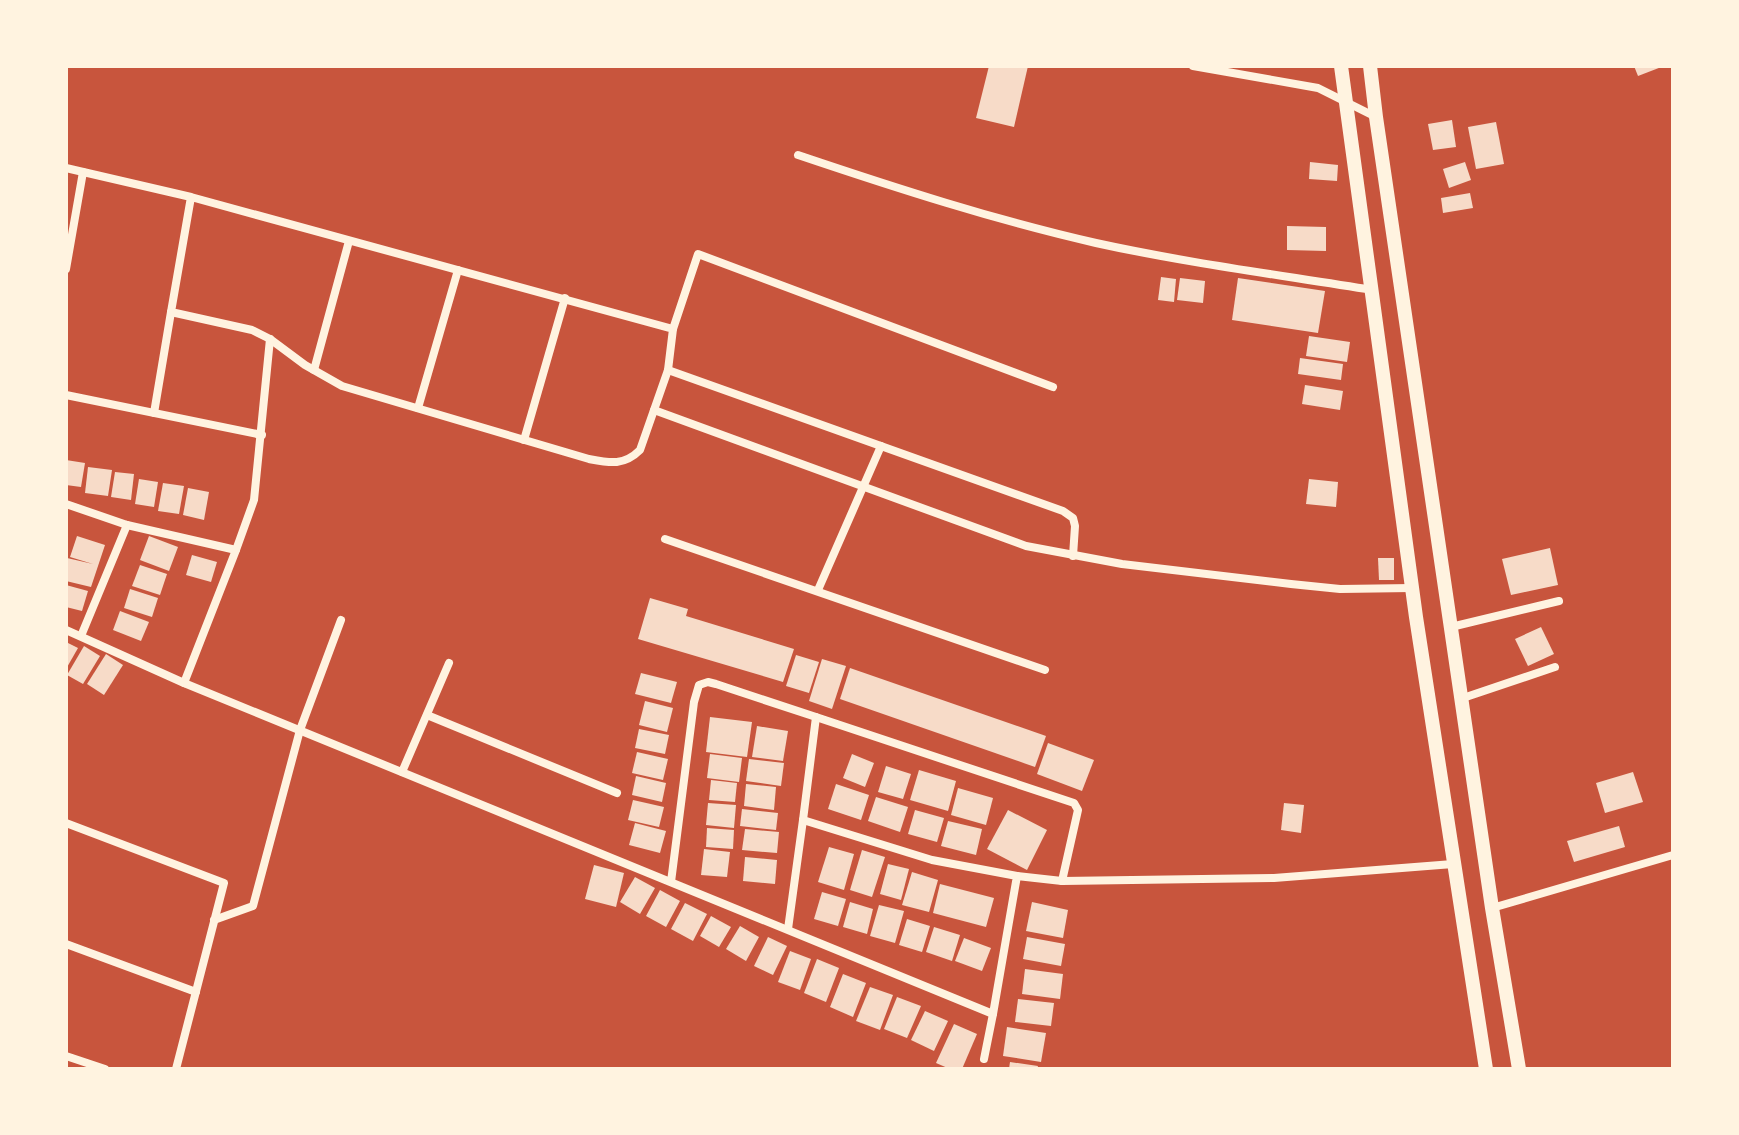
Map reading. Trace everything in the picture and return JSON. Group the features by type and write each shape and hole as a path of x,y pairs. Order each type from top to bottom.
{"street":[{"path":"1193,66 1307,85 1376,117"},
{"path":"1341,66 1412,588 1486,1069"},
{"path":"1370,66 1492,908 1519,1069"},
{"path":"798,155 1004,220 1095,243 1372,290"},
{"path":"66,168 191,197 673,329"},
{"path":"66,269 83,172"},
{"path":"154,413 191,197"},
{"path":"314,370 349,241"},
{"path":"171,312 236,325 270,339 342,386 589,459 617,464 631,459 640,450 668,370 673,329 698,254 1053,387"},
{"path":"418,408 458,270"},
{"path":"524,440 565,298"},
{"path":"184,683 254,500 270,339"},
{"path":"668,370 1063,511 1073,518 1075,526 1073,556"},
{"path":"66,395 262,435"},
{"path":"654,410 1026,546 1073,556 1291,584 1340,589 1412,588"},
{"path":"818,590 881,446"},
{"path":"66,504 127,525 236,550"},
{"path":"81,636 127,525"},
{"path":"665,539 1045,670"},
{"path":"1451,627 1559,601"},
{"path":"214,920 253,906 300,730 341,620"},
{"path":"66,630 184,683 993,1014"},
{"path":"402,772 449,663"},
{"path":"1463,698 1555,667"},
{"path":"671,882 694,702 699,685 708,682 1074,803 1078,810 1062,881"},
{"path":"427,715 617,793"},
{"path":"788,929 816,717"},
{"path":"803,820 932,860 1062,881 1274,878 1453,864"},
{"path":"66,823 224,883 176,1069"},
{"path":"1492,908 1673,855"},
{"path":"984,1059 1017,876"},
{"path":"66,944 196,992"},
{"path":"66,1056 105,1069"}],"building":[{"path":"989,66 1028,66 1014,127 976,118"},
{"path":"1634,66 1664,66 1638,76"},
{"path":"1452,120 1456,147 1433,150 1428,124"},
{"path":"1496,122 1504,164 1476,169 1468,127"},
{"path":"1310,162 1338,165 1337,181 1309,179"},
{"path":"1465,162 1471,180 1449,188 1443,169"},
{"path":"1470,193 1473,208 1443,213 1441,198"},
{"path":"1287,226 1326,227 1326,251 1287,250"},
{"path":"1161,277 1176,279 1174,302 1158,300"},
{"path":"1180,278 1205,281 1203,303 1177,300"},
{"path":"1238,278 1325,291 1318,333 1232,320"},
{"path":"1309,336 1350,342 1347,362 1306,356"},
{"path":"1300,358 1343,364 1341,380 1298,374"},
{"path":"1305,385 1343,391 1340,410 1302,404"},
{"path":"66,460 85,463 81,487 66,485"},
{"path":"88,467 112,470 108,496 85,493"},
{"path":"115,472 134,474 131,500 111,497"},
{"path":"139,479 158,482 154,507 135,504"},
{"path":"1309,479 1338,482 1336,507 1306,504"},
{"path":"163,483 184,486 179,514 158,511"},
{"path":"188,488 209,492 204,520 183,515"},
{"path":"77,536 105,545 91,587 66,581 67,558 93,564 70,557"},
{"path":"149,536 178,547 169,571 140,560"},
{"path":"1550,548 1558,585 1511,595 1502,559"},
{"path":"192,555 217,562 211,582 186,575"},
{"path":"1378,558 1394,558 1394,580 1379,580"},
{"path":"140,565 167,574 160,595 132,586"},
{"path":"66,585 88,591 82,611 66,607"},
{"path":"130,589 158,598 152,617 124,608"},
{"path":"650,598 688,609 686,616 794,649 783,682 638,639"},
{"path":"120,611 149,622 141,641 113,630"},
{"path":"1541,627 1554,654 1528,666 1515,639"},
{"path":"66,642 78,648 66,669"},
{"path":"84,646 100,656 83,684 67,675"},
{"path":"106,654 123,665 104,695 87,684"},
{"path":"796,655 819,662 809,693 786,686"},
{"path":"822,659 846,666 832,709 809,701"},
{"path":"850,668 1046,736 1035,767 840,699"},
{"path":"641,673 677,682 671,703 635,694"},
{"path":"645,701 673,708 667,732 639,725"},
{"path":"710,717 752,722 747,757 706,752"},
{"path":"757,726 788,731 783,761 752,757"},
{"path":"639,729 669,735 665,754 635,748"},
{"path":"1048,743 1094,760 1082,791 1037,774"},
{"path":"637,752 668,759 663,780 632,773"},
{"path":"710,754 742,758 739,782 707,778"},
{"path":"852,754 874,763 865,787 843,778"},
{"path":"749,759 784,763 781,786 746,781"},
{"path":"886,766 911,774 903,799 878,792"},
{"path":"919,770 956,781 948,811 910,800"},
{"path":"1633,772 1643,802 1605,813 1596,783"},
{"path":"636,776 666,783 662,802 632,795"},
{"path":"711,780 737,783 735,802 709,800"},
{"path":"746,784 776,787 774,810 744,806"},
{"path":"836,784 869,795 861,820 828,809"},
{"path":"958,788 993,798 986,825 951,815"},
{"path":"876,797 908,807 900,832 868,821"},
{"path":"633,800 664,807 659,827 628,820"},
{"path":"708,803 736,805 734,828 706,825"},
{"path":"1284,803 1304,805 1301,833 1281,830"},
{"path":"742,809 778,813 776,830 740,826"},
{"path":"915,810 944,818 937,842 908,834"},
{"path":"1008,810 1047,830 1027,870 987,849"},
{"path":"948,821 982,829 976,855 941,846"},
{"path":"635,823 666,831 660,853 629,845"},
{"path":"1619,826 1625,847 1574,862 1567,841"},
{"path":"707,828 734,830 733,849 706,847"},
{"path":"745,829 779,832 777,853 742,850"},
{"path":"829,847 854,854 844,890 818,882"},
{"path":"704,849 730,852 727,877 701,875"},
{"path":"862,850 885,857 872,897 850,890"},
{"path":"745,857 777,860 775,884 743,881"},
{"path":"888,864 909,869 901,900 880,894"},
{"path":"594,865 624,873 616,907 585,899"},
{"path":"912,872 938,880 929,912 902,905"},
{"path":"635,877 655,888 640,914 620,902"},
{"path":"940,884 994,898 986,927 933,913"},
{"path":"660,890 680,901 666,927 646,916"},
{"path":"822,892 846,899 838,926 814,919"},
{"path":"850,902 873,909 867,934 843,927"},
{"path":"1032,902 1068,910 1063,938 1026,931"},
{"path":"685,903 707,914 693,941 671,929"},
{"path":"879,905 904,911 895,943 870,936"},
{"path":"711,916 731,927 719,947 700,936"},
{"path":"907,919 930,926 922,952 899,945"},
{"path":"740,926 759,937 746,961 726,949"},
{"path":"934,927 960,935 952,961 926,952"},
{"path":"768,937 787,946 773,975 754,966"},
{"path":"1027,937 1065,944 1061,966 1023,959"},
{"path":"964,938 991,948 982,971 955,961"},
{"path":"790,951 811,959 800,990 778,982"},
{"path":"817,959 839,968 826,1002 804,993"},
{"path":"1025,969 1063,974 1060,999 1022,994"},
{"path":"843,974 866,983 853,1017 830,1007"},
{"path":"870,987 893,995 880,1030 856,1021"},
{"path":"897,997 921,1006 907,1038 884,1029"},
{"path":"1018,999 1054,1003 1051,1026 1015,1022"},
{"path":"925,1011 948,1021 934,1051 911,1040"},
{"path":"954,1024 977,1034 962,1069 950,1069 936,1063"},
{"path":"1007,1027 1046,1033 1041,1062 1003,1056"},
{"path":"1010,1062 1038,1066 1037,1069 1009,1069"}]}
